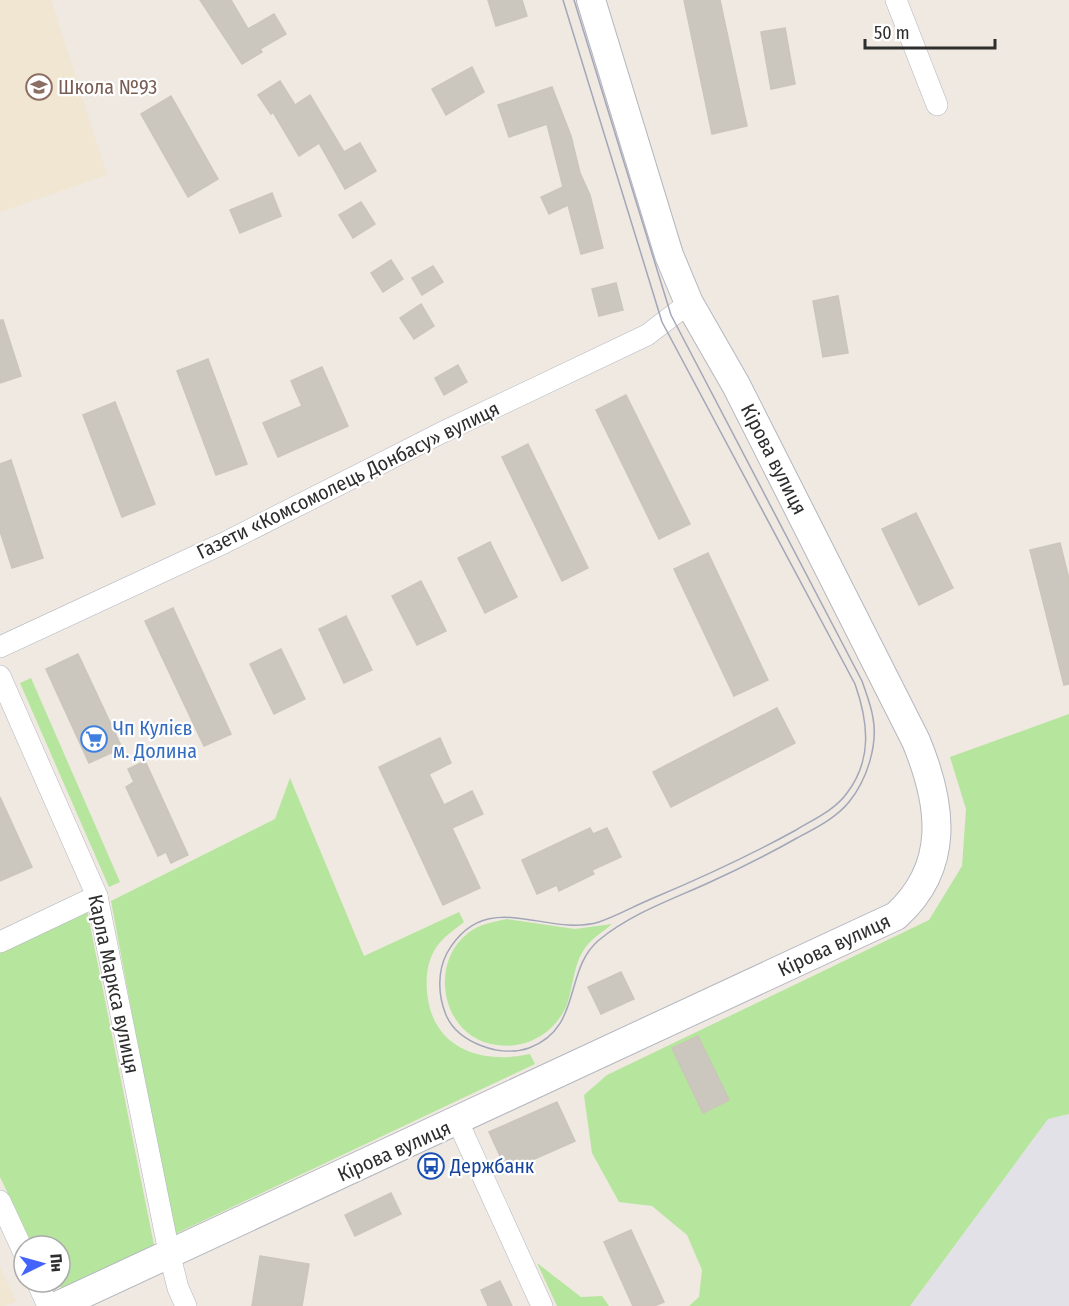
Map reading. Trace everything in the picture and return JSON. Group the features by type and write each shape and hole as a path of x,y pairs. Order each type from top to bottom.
{"main road":[{"name":"Кірова вулиця","path":"59,1305 169,1252 458,1122 896,916 912,902 928,876 937,840 937,807 931,777 916,741 736,385 689,303 669,255 591,0"}],"street":[{"path":"896,0 937,105"},
{"name":"Газети «Комсомолець Донбасу» вулиця","path":"0,646 224,543 441,433 647,335 689,303"},
{"name":"Карла Маркса вулиця","path":"0,676 97,896 169,1252 177,1288 186,1306"},
{"path":"0,942 97,896"},
{"path":"458,1122 542,1306"},
{"path":"0,1201 15,1234"},
{"path":"48,1294 59,1305"}],"shaded area":[{"name":"Школа №93","path":"0,0 51,0 107,175 0,212"},
{"path":"1069,1114 1069,1306 910,1306 1048,1119"},
{"path":"0,1267 16,1301 0,1306"}],"green space":[{"path":"31,678 120,882 109,887 20,683"},
{"path":"1069,714 1069,1114 1048,1119 910,1306 689,1306 699,1297 702,1270 687,1235 652,1206 619,1202 592,1153 584,1095 607,1075 929,920 962,866 966,809 950,757"},
{"path":"290,778 364,956 459,912 464,922 437,946 428,971 427,992 431,1011 438,1027 462,1048 477,1054 511,1057 530,1054 535,1064 173,1235 111,901 275,819"},
{"path":"87,910 154,1245 72,1285 72,1234 27,1234 0,1177 0,952"},
{"path":"507,919 575,929 612,924 585,948 575,970 568,1002 553,1026 537,1038 518,1045 507,1046 479,1040 464,1029 453,1015 447,999 445,981 448,963 455,947 468,933 481,925"},
{"path":"537,1263 581,1297 602,1296 609,1306 557,1306"}],"building":[{"path":"200,0 231,0 248,29 274,14 286,34 260,49 262,52 242,64"},
{"path":"488,0 522,0 527,16 496,26"},
{"path":"684,0 720,0 747,126 712,134"},
{"path":"785,28 795,84 771,89 761,32"},
{"path":"472,67 484,92 446,115 432,89"},
{"path":"280,81 295,105 310,95 344,152 360,143 376,171 345,189 319,143 299,156 273,112 271,114 258,95"},
{"path":"552,87 571,136 580,173 590,195 603,248 581,254 568,205 549,214 541,197 563,187 547,124 509,137 498,105"},
{"path":"171,96 218,179 188,197 141,114"},
{"path":"272,193 281,216 240,233 230,210"},
{"path":"361,202 375,224 353,238 339,215"},
{"path":"391,260 403,279 383,292 371,273"},
{"path":"433,266 443,282 422,295 412,278"},
{"path":"616,283 623,310 599,316 592,289"},
{"path":"838,296 848,353 823,357 813,301"},
{"path":"421,304 434,326 414,339 400,318"},
{"path":"0,320 3,320 21,376 0,383"},
{"path":"208,359 247,464 216,475 177,371"},
{"path":"458,365 467,382 444,395 435,378"},
{"path":"322,367 348,426 278,457 263,423 302,406 291,381"},
{"path":"626,395 690,524 659,539 596,410"},
{"path":"115,402 155,504 122,517 83,415"},
{"path":"528,444 588,568 562,581 502,457"},
{"path":"11,460 43,558 12,568 0,531 0,464"},
{"path":"916,513 953,588 919,605 882,529"},
{"path":"490,542 517,597 485,613 458,558"},
{"path":"1060,543 1069,579 1069,684 1064,685 1030,550"},
{"path":"708,553 768,680 734,696 674,569"},
{"path":"421,581 446,631 417,645 392,596"},
{"path":"173,608 231,734 204,746 145,621"},
{"path":"346,616 372,670 344,683 319,629"},
{"path":"281,649 305,699 274,714 250,664"},
{"path":"78,654 122,748 89,763 46,669"},
{"path":"777,708 795,743 671,807 653,772"},
{"path":"440,738 451,763 429,774 444,805 472,791 483,814 452,828 480,888 443,905 379,767"},
{"path":"145,761 188,855 171,863 166,852 158,856 126,787 134,782 128,769"},
{"path":"0,797 32,867 0,881"},
{"path":"590,828 593,834 607,828 621,857 592,870 594,874 559,891 557,885 537,894 522,860"},
{"path":"621,972 634,999 601,1014 588,987"},
{"path":"698,1036 729,1100 703,1113 672,1048"},
{"path":"557,1102 575,1141 507,1171 489,1132"},
{"path":"391,1193 401,1214 355,1236 345,1215"},
{"path":"631,1230 664,1302 654,1306 633,1306 604,1242"},
{"path":"260,1256 309,1264 302,1306 252,1306"},
{"path":"500,1281 512,1306 488,1306 481,1290"}],"tram line":[{"path":"563,0 662,322 855,684 863,712 866,740 861,767 842,799 824,814 761,849 599,922 579,925 498,918 480,922 463,933 447,953 440,976 441,1000 446,1015 452,1025 470,1040 481,1046 506,1051 529,1048 546,1039 558,1027 580,967 588,952 611,931 650,909 763,856 838,813 849,802 866,773 874,739 872,713 862,681 671,315 574,0"}],"place":[{"name":"Школа №93","path":"39,87"},
{"name":"Чп Кулієв м. Долина","path":"94,739"},
{"name":"Держбанк","path":"431,1166"}]}
